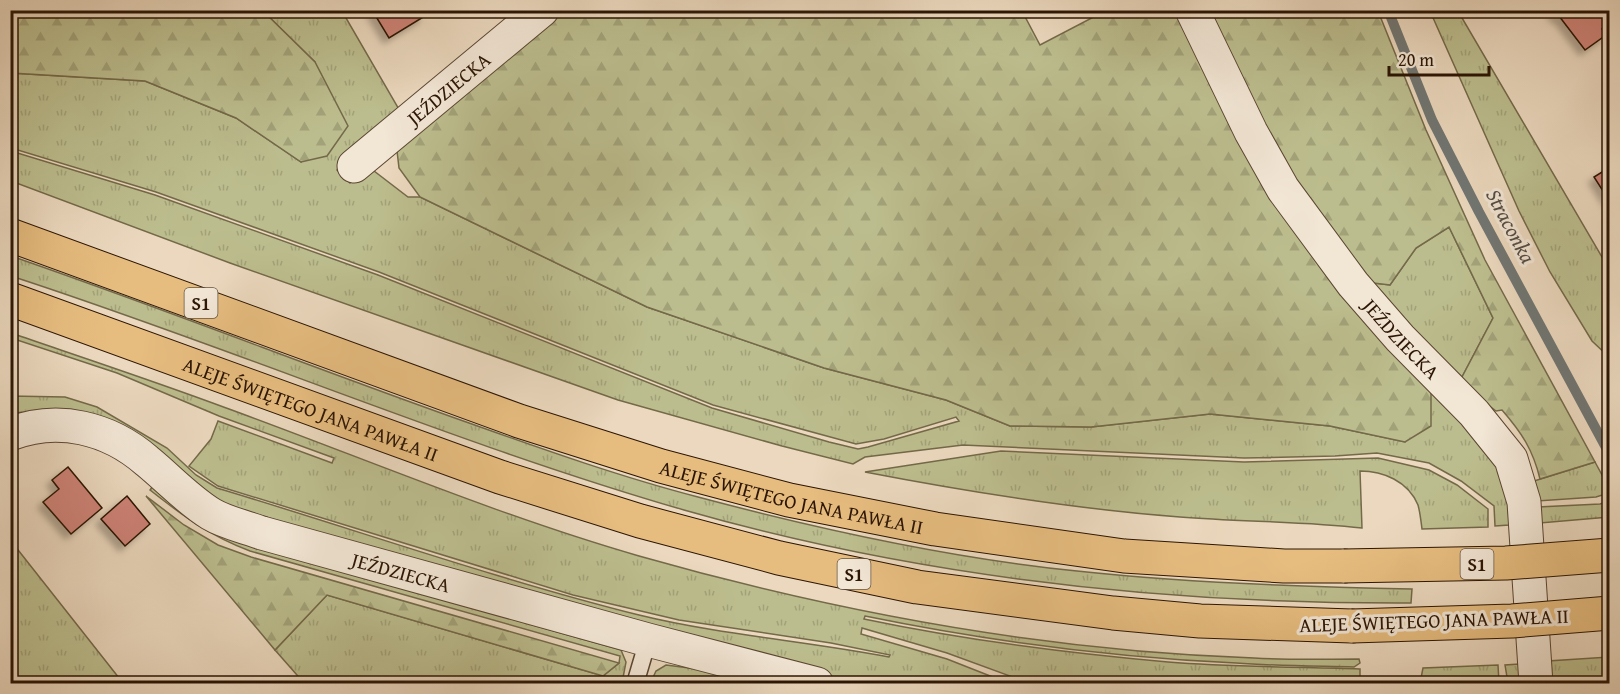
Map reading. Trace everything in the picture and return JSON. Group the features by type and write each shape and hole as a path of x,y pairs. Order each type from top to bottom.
{"highway":[{"name":"ALEJE ŚWIĘTEGO JANA PAWŁA II","path":"10,235 519,421 661,466 789,500 935,529 1124,556 1272,566 1506,563 1610,555"},
{"name":"ALEJE ŚWIĘTEGO JANA PAWŁA II","path":"10,299 500,477 640,521 779,558 916,587 1101,612 1200,621 1352,627 1512,621 1610,613"}],"street":[{"name":"JEŹDZIECKA","path":"354,166 542,10"},
{"name":"JEŹDZIECKA","path":"1192,10 1251,132 1283,189 1353,284 1400,338 1474,413 1511,459 1524,502 1536,684"},
{"name":"JEŹDZIECKA","path":"10,434 46,425 70,425 96,431 120,442 147,460 180,491 213,515 262,533 648,640 817,684"}],"lane":[{"path":"635,684 648,640"}],"green space":[{"path":"10,11 263,11 315,62 348,126 327,156 301,162 236,118 145,81 11,73"},
{"path":"263,11 342,11 400,111 337,170 350,183 362,173 374,171 408,197 420,197 647,307 824,368 946,400 1010,426 1091,427 1210,414 1330,426 1405,442 1431,383 1501,471 1508,496 1509,525 1495,526 1494,506 1461,481 1429,463 1377,453 1244,458 963,445 865,457 853,464 618,400 230,263 11,181 11,151 155,195 378,275 712,408 829,442 858,449 959,421 956,417 884,439 856,444 713,405 379,272 156,192 11,148 10,73 145,81 236,118 301,162 315,62"},
{"path":"558,11 1022,11 1040,45 1105,11 1182,11 1431,383 1431,426 1405,442 1330,426 1210,414 1091,427 1010,426 946,400 824,368 647,307 420,197 399,168 396,142"},
{"path":"1201,11 1378,11 1426,130 1485,260 1595,462 1540,479 1530,450 1509,418 1502,410 1496,411 1461,384 1462,377 1493,318 1449,227 1416,248 1390,285 1357,281 1290,188"},
{"path":"1430,11 1458,11 1609,269 1609,357 1592,341 1550,272 1519,211"},
{"path":"1449,227 1493,318 1462,377 1357,281 1390,285 1416,248"},
{"path":"11,256 555,453 640,481 745,509 886,541 981,559 1119,575 1202,581 1412,589 1411,603 1319,602 1136,592 954,570 773,534 684,510 514,456 179,334 11,276"},
{"path":"11,333 202,399 536,523 639,556 790,595 944,626 1021,638 1176,654 1280,659 1359,659 1360,663 1354,667 1280,665 1142,657 1049,647 865,616 864,619 1053,650 1168,662 1360,669 1360,683 1029,683 947,653 862,628 861,634 947,659 1008,683 855,683 770,663 334,539 228,505 47,411 11,413 10,396 65,397 97,407 167,448 196,475 217,488 532,586 670,622 889,657 890,655 831,643 679,620 573,595 218,486 189,466 211,439 218,421 332,463 334,458 219,416 117,373 11,338"},
{"path":"1001,451 1244,462 1378,458 1429,470 1457,485 1488,509 1488,527 1422,529 1418,505 1408,490 1386,475 1369,471 1360,471 1362,528 1180,517 1061,505 865,472"},
{"path":"1595,462 1609,488 1609,493 1596,497 1537,501 1534,481"},
{"path":"154,484 329,567 621,650 626,662 622,683 304,683 275,650 327,595 603,676 619,663 620,656 250,551 222,539 186,517 150,490"},
{"path":"146,496 184,525 218,545 251,557 619,663 603,676 327,595 275,650"},
{"path":"1609,501 1609,517 1540,523 1538,507 1600,504"},
{"path":"11,541 123,683 11,683"},
{"path":"1609,657 1609,683 1553,683 1550,678 1548,661"},
{"path":"1519,664 1520,683 1508,683 1505,665"},
{"path":"666,665 697,669 755,683 650,684 656,671"},
{"path":"1498,665 1499,683 1420,683 1423,668"}],"building":[{"path":"372,10 421,10 425,16 389,38"},
{"path":"1552,10 1610,10 1610,23 1602,29 1606,35 1585,50"},
{"path":"1610,167 1610,202 1594,177"},
{"path":"68,467 102,508 71,534 43,502 59,489 52,480"},
{"path":"127,496 150,524 125,546 101,519"}],"waterway":[{"name":"Straconka","path":"1388,10 1432,120 1610,455"}]}
